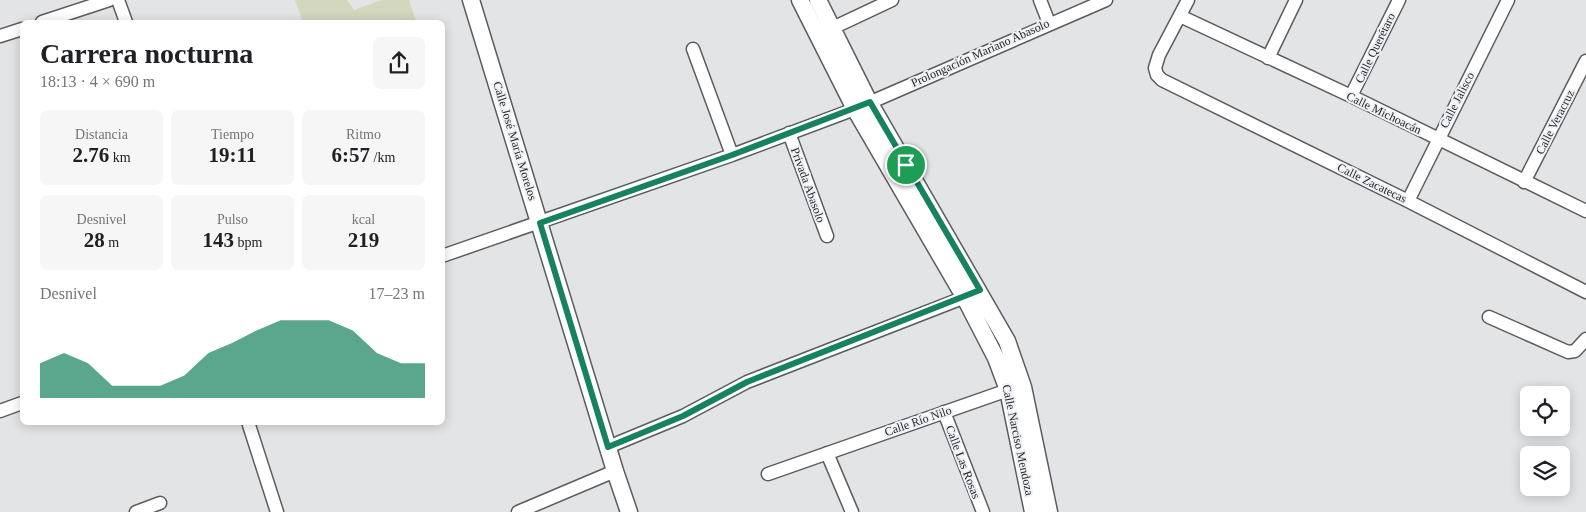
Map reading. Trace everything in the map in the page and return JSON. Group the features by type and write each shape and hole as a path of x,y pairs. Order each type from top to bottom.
{"street":[{"path":"48,20 109,0"},
{"path":"118,0 125,20"},
{"name":"Calle José María Morelos","path":"472,0 615,471 630,512"},
{"name":"Calle Narciso Mendoza","path":"800,0 816,35 980,290 1004,334 1016,363 1023,387 1050,512"},
{"name":"Calle Narciso Mendoza","path":"818,0 832,28 862,106 996,358 1008,390 1033,512"},
{"path":"816,35 892,0"},
{"path":"1040,0 1049,23"},
{"name":"Prolongación Mariano Abasolo","path":"445,255 732,155 862,106 1049,23 1106,0"},
{"path":"1180,16 1188,0"},
{"path":"1268,58 1296,0"},
{"name":"Calle Querétaro","path":"1351,96 1399,0"},
{"name":"Calle Jalisco","path":"1408,201 1437,139 1508,0"},
{"name":"Calle Michoacán","path":"1180,16 1351,96 1586,212"},
{"name":"Calle Zacatecas","path":"1180,16 1156,61 1157,75 1167,83 1408,201 1586,292"},
{"path":"0,36 20,30"},
{"path":"693,49 732,155"},
{"name":"Calle Veracruz","path":"1524,182 1586,61"},
{"name":"Privada Abasolo","path":"789,133 827,236"},
{"path":"608,447 683,416 747,382 965,298 980,290"},
{"path":"1490,317 1570,352 1580,347 1586,338"},
{"name":"Calle Río Nilo","path":"768,474 1008,390"},
{"path":"0,411 20,404"},
{"name":"Calle Las Rosas","path":"944,412 982,512"},
{"path":"249,425 277,512"},
{"path":"827,453 852,512"},
{"path":"518,512 615,471"},
{"path":"136,512 160,503"}],"green space":[{"path":"295,0 347,0 354,10 382,0 409,0 415,20 302,20"}],"route":[{"path":"870,102 906,165 980,290 965,298 747,382 683,416 646,433 608,447 540,223 732,155 870,102"}]}
